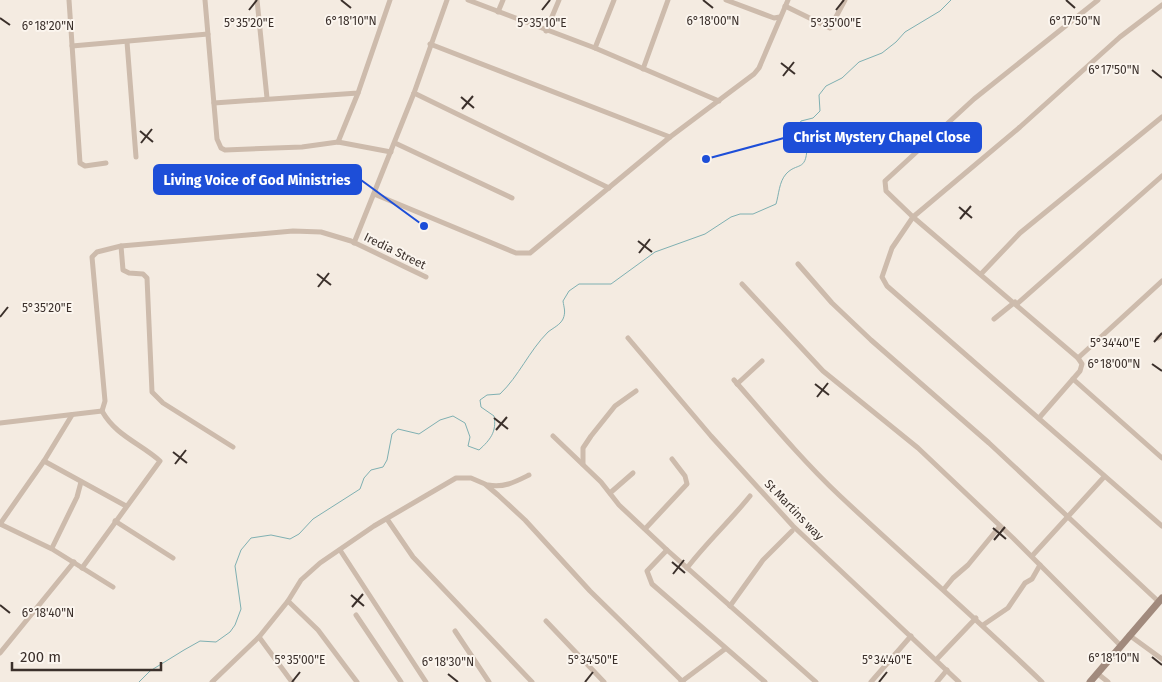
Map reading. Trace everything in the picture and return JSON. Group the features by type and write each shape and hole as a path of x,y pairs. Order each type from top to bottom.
{"street":[{"path":"69,0 80,163 85,166 106,163"},
{"path":"205,0 217,139 220,147 225,150 302,147 338,142 392,152"},
{"path":"257,0 267,98"},
{"path":"338,142 358,92 390,0"},
{"path":"354,243 392,152 447,0"},
{"path":"468,0 595,48 719,101"},
{"path":"498,12 503,0"},
{"path":"546,31 559,0"},
{"path":"595,48 614,0"},
{"path":"642,69 668,0"},
{"path":"726,0 774,18 780,17"},
{"path":"374,194 524,254 530,253 540,247 670,137 719,101 759,68 788,0"},
{"path":"785,6 830,28 845,0"},
{"path":"1039,418 1073,379 1082,364 1078,358 1016,303 913,217 886,191 885,181 892,172 974,99 1098,0"},
{"path":"1162,5 1120,37 1020,127 913,217 892,248 882,277 887,286 1162,526"},
{"path":"72,46 208,34"},
{"path":"126,42 136,157"},
{"path":"430,44 670,137"},
{"path":"214,103 358,92"},
{"path":"414,93 609,188"},
{"path":"981,274 1020,233 1162,118"},
{"path":"395,143 512,198"},
{"path":"994,319 1016,303 1162,176"},
{"name":"Iredia Street","path":"102,411 104,401 92,258 96,252 121,246 293,231 321,232 354,243 426,277"},
{"path":"121,246 123,270 129,273 143,274 147,278 152,392 163,403 233,447"},
{"path":"798,264 832,303 871,340 989,443 1067,517 1160,600 1090,682"},
{"path":"1078,358 1162,282"},
{"path":"742,284 823,371 918,448 1032,556 1120,645"},
{"name":"St Martins way","path":"628,338 711,436 793,526 959,682"},
{"path":"762,361 736,382 797,452 838,494 976,618 1042,682"},
{"path":"1073,379 1162,458"},
{"path":"583,464 583,448 591,436 615,406 622,404 636,391"},
{"path":"0,423 102,411 109,424 121,435 160,462 82,568"},
{"path":"72,415 44,461 0,524 74,562 113,588"},
{"path":"553,436 667,550 816,682"},
{"path":"645,529 687,484 685,476 672,459"},
{"path":"44,461 126,506"},
{"path":"610,493 633,473"},
{"path":"212,682 259,637 288,601 301,580 340,550 387,518 456,478 471,478 498,487 509,485 529,475"},
{"path":"1032,556 1104,477"},
{"path":"52,548 77,497 81,482"},
{"path":"485,484 525,520 590,591 682,682 725,649"},
{"path":"688,568 704,546 750,496"},
{"path":"387,518 413,558 532,682"},
{"path":"115,521 173,558"},
{"path":"944,589 968,565 1000,526"},
{"path":"730,606 763,560 792,531"},
{"path":"340,550 426,682"},
{"path":"667,550 648,571 652,584 765,682"},
{"path":"0,653 74,562"},
{"path":"983,625 1008,608 1025,583 1032,579 1040,565"},
{"path":"288,601 318,630 357,682"},
{"path":"356,615 401,682"},
{"path":"936,660 976,618"},
{"path":"546,621 604,682"},
{"path":"455,631 489,682"},
{"path":"1129,635 1162,659"},
{"path":"871,682 911,636"},
{"path":"259,637 292,682"},
{"path":"936,682 947,670"},
{"path":"1098,674 1108,682"}],"waterway":[{"path":"139,682 150,671 200,641 216,642 230,632 241,609 235,566 241,550 251,538 271,535 290,539 299,534 313,519 360,489 364,478 371,470 383,467 387,460 392,434 398,429 419,434 440,420 453,416 465,423 470,437 468,446 479,450 492,435 495,422 494,416 481,407 480,400 487,395 500,394 541,339 562,321 565,312 563,301 569,291 579,284 611,284 655,252 705,234 731,217 740,214 753,214 776,204 784,177 790,170 803,164 805,160 807,148 798,140 795,132 801,121 813,118 820,111 819,95 826,86 842,78 859,62 882,53 905,32 940,11 951,0"}],"place":[{"name":"Christ Mystery Chapel Close","path":"706,159"},
{"name":"Living Voice of God Ministries","path":"424,226"}]}
